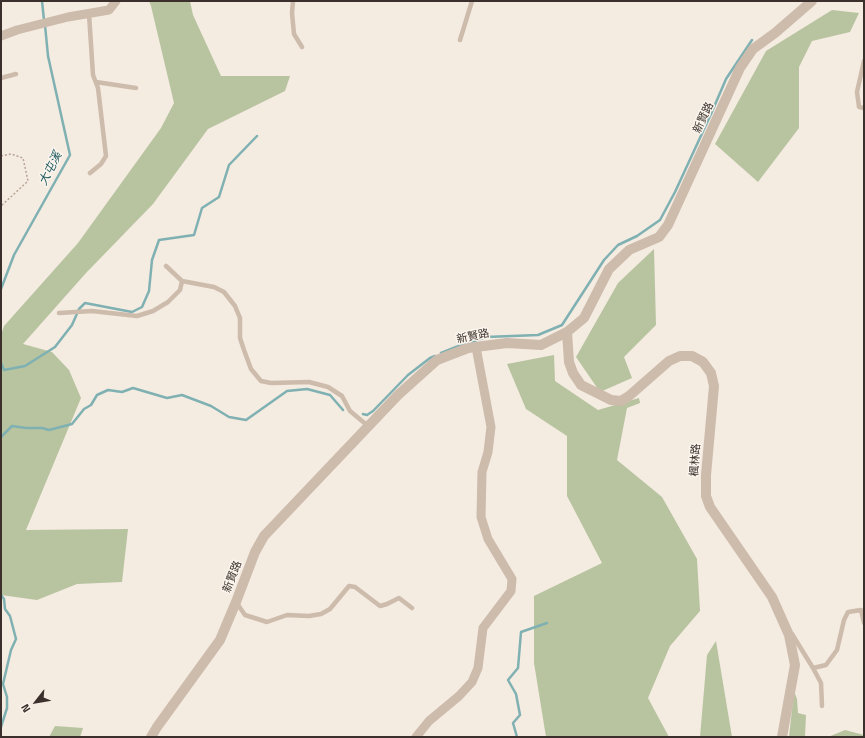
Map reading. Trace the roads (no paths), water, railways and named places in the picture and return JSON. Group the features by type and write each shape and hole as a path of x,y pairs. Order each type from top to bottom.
{"street":[{"path":"1,36 17,30 34,27 68,17 109,10 116,1"},
{"name":"新賢路","path":"151,737 220,640 255,552 264,536 398,395 437,360 468,348 506,343 541,344 567,332 584,318 609,269 629,250 658,237 668,225 740,68 753,49 775,34 812,1"},
{"name":"楓林路","path":"567,332 569,362 573,373 581,384 611,400 621,401 629,396 668,361 680,356 692,356 703,362 711,373 714,386 706,475 706,496 710,507 772,597 789,635 795,665 782,737"},
{"path":"416,737 429,721 459,696 472,682 478,668 483,628 511,591 512,579 488,539 481,517 482,472 488,452 491,427 476,347"}],"lane":[{"path":"293,1 292,13 294,34 302,47"},
{"path":"460,40 472,1"},
{"path":"89,14 93,75 98,88 106,156 101,164 90,173"},
{"path":"864,61 857,92 859,107 864,108"},
{"path":"1,78 16,74"},
{"path":"96,82 136,88"},
{"path":"166,266 182,281 214,287 224,292 235,306 240,318 240,338 251,369 261,380 271,383 309,382 328,387 342,396 350,411 368,426"},
{"path":"59,313 92,312 138,316 153,311 168,302 180,290 182,281"},
{"path":"236,602 244,615 267,622 287,615 309,616 321,614 330,609 349,586 355,587 380,606 399,598 412,608"},
{"path":"813,668 826,665 837,650 844,620 848,612 861,610 864,624"},
{"path":"783,620 821,683 822,706"}],"waterway":[{"name":"大屯溪","path":"42,1 44,20"},
{"name":"大屯溪","path":"1,289 14,255 70,155 48,56 45,25"},
{"path":"441,353 486,337 538,335 562,325 604,260 618,245 637,236 660,220 675,192 726,79 752,40"},
{"path":"1,363 4,370 25,366 55,347 72,325 79,309 85,303 132,312 142,307 149,291 152,260 159,240 194,235 202,208 219,197 229,165 257,136"},
{"path":"363,414 367,415 373,411 408,375 430,358 435,356"},
{"path":"1,437 12,426 42,428 49,430 72,424 84,409 91,405 97,395 108,390 122,392 133,388 167,398 182,395 211,406 229,417 246,420 287,391 307,389 330,395 343,410"},
{"path":"1,595 4,599 5,609 10,616 16,639 11,650 3,684 7,697 7,708 1,727"},
{"path":"517,737 513,723 520,715 516,694 508,680 518,668 521,632 547,623"}]}
